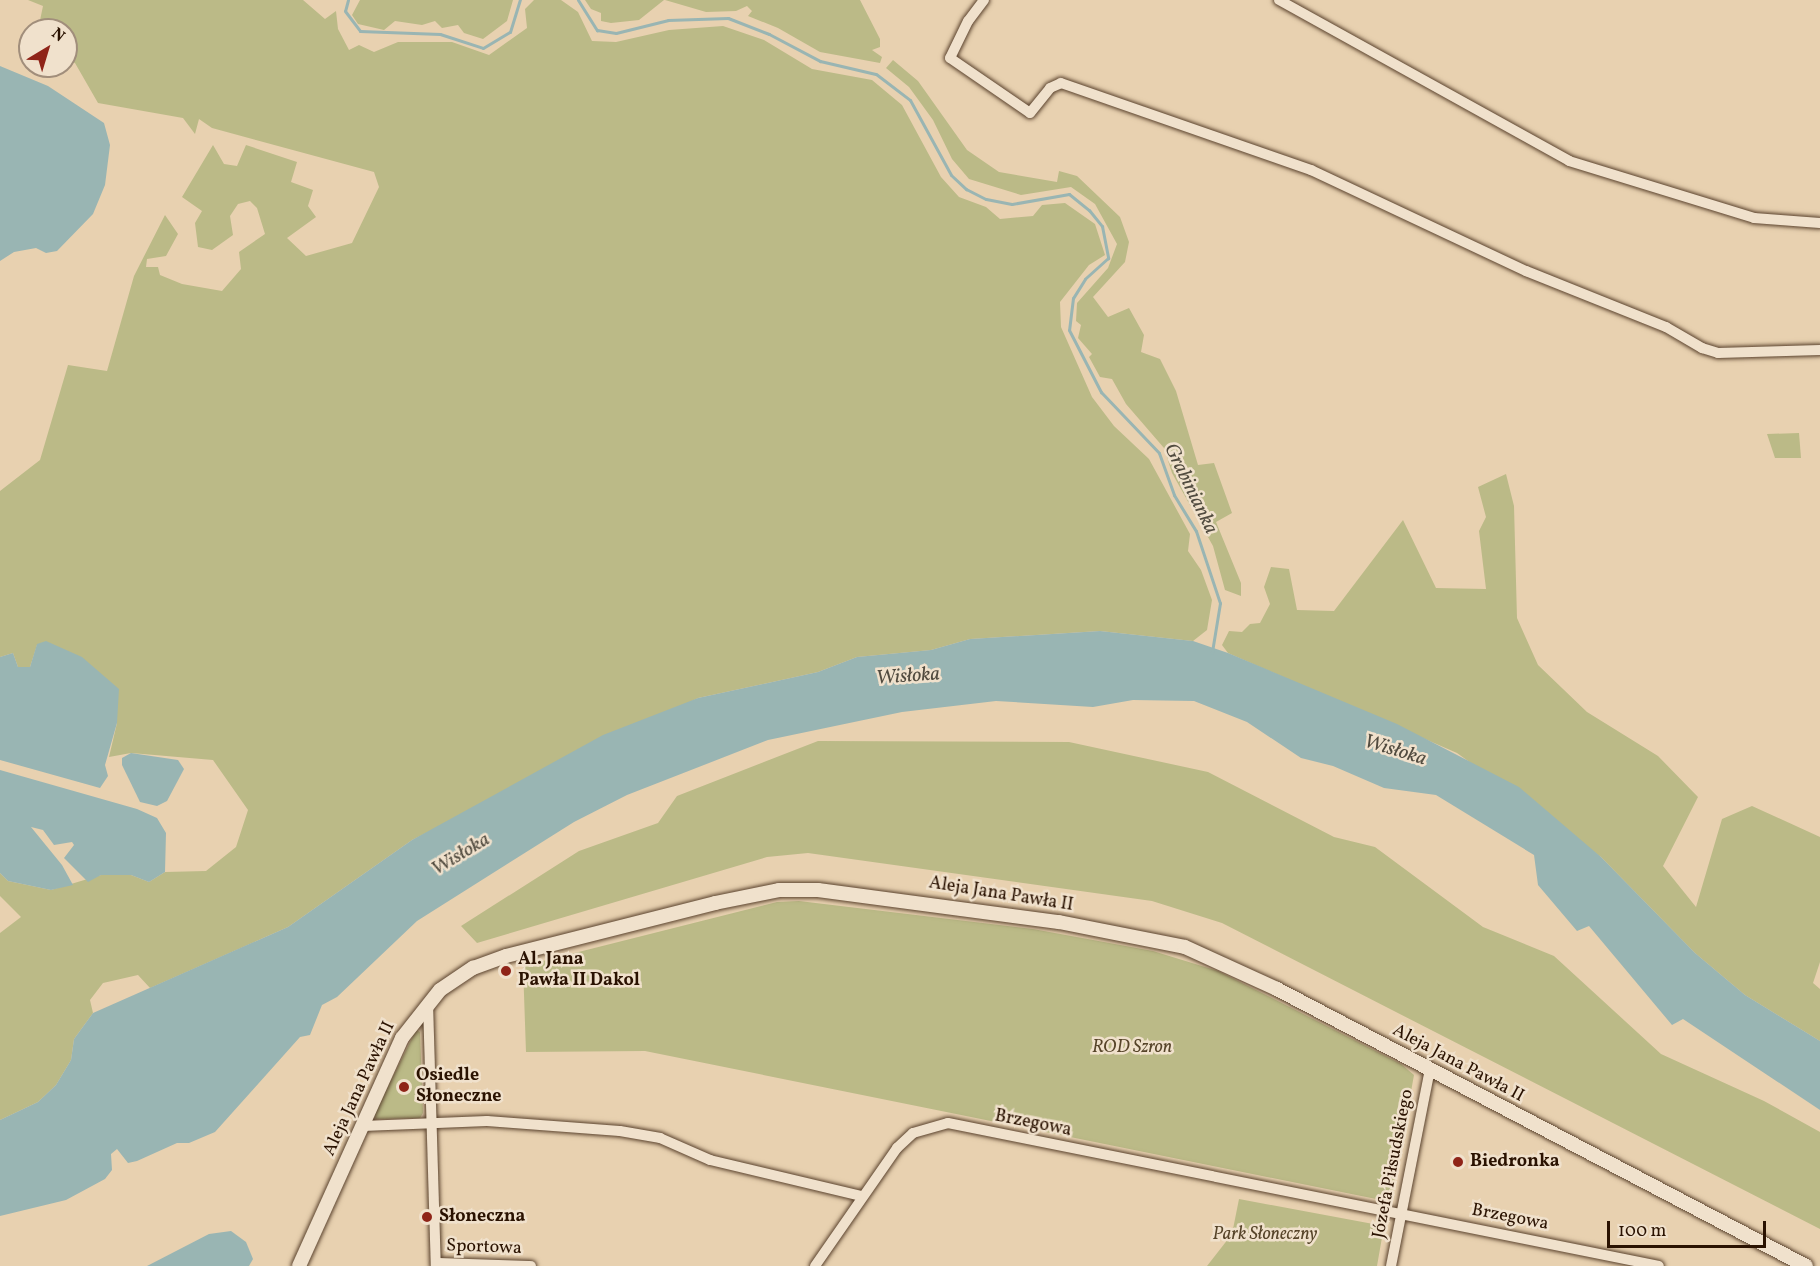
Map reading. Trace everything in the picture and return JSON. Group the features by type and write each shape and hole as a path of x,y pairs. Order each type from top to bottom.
{"street":[{"path":"984,0 968,21 950,58 1030,113 1050,88 1061,83 1311,170 1527,271 1666,327 1702,348 1718,353 1820,350"},
{"path":"1279,0 1569,161 1754,218 1820,223"},
{"name":"Aleja Jana Pawła II","path":"299,1266 402,1038 428,1003 473,968 507,956 715,903 779,890 818,890 1059,922 1185,947 1225,962 1806,1266"},
{"path":"428,1003 436,1264"},
{"name":"Józefa Piłsudskiego","path":"1391,1266 1430,1069"},
{"path":"363,1126 487,1121 620,1131 660,1138 710,1160 861,1196 815,1266"},
{"name":"Brzegowa","path":"861,1196 913,1133 948,1123 1659,1266"},
{"name":"Sportowa","path":"436,1264 531,1266"}],"green space":[{"path":"28,0 303,0 325,19 336,11 338,29 349,50 359,45 374,52 398,42 452,42 489,55 527,28 525,9 534,0 561,0 578,12 592,41 616,42 669,30 723,26 764,40 812,69 872,80 902,105 941,177 959,197 986,207 1000,219 1033,216 1042,205 1065,203 1095,224 1105,255 1089,265 1060,302 1061,327 1092,397 1114,426 1149,459 1190,534 1188,551 1201,570 1212,600 1207,630 1193,641 1100,631 970,639 931,650 857,657 818,672 698,698 412,840 288,927 150,988 138,975 103,983 90,1000 93,1013 74,1039 71,1060 56,1085 38,1102 0,1120 0,933 21,917 0,896 0,873 8,881 51,890 101,875 131,875 149,882 165,872 206,871 236,847 248,810 213,760 131,753 109,757 117,723 37,645 30,667 18,667 13,653 0,657 0,491 40,460 68,365 107,371 134,276 165,215 178,234 166,256 147,259 146,267 158,267 160,275 182,284 222,291 241,269 239,252 265,234 257,208 250,201 238,204 230,216 233,235 212,250 198,247 195,223 202,211 182,197 213,145 224,164 237,166 246,145 297,162 291,182 313,190 308,206 316,217 287,238 306,256 352,243 379,187 374,172 212,128 199,119 195,134 183,118 98,103 78,68 78,18 40,18 43,6"},
{"path":"360,0 513,0 507,21 483,39 464,33 458,25 442,28 435,21 422,25 395,21 384,30 358,24 352,15"},
{"path":"585,0 664,0 639,20 611,23 601,21 601,13 591,9"},
{"path":"665,0 860,0 880,39 880,47 872,50 882,57 880,63 820,52 778,28 748,16 752,11 747,6 736,11 706,12"},
{"path":"893,60 918,81 967,150 999,172 1057,182 1059,171 1077,176 1120,217 1129,242 1125,262 1093,297 1108,317 1129,308 1144,335 1141,352 1160,359 1176,391 1198,465 1214,463 1232,513 1216,522 1241,583 1241,596 1225,590 1213,546 1172,473 1164,448 1126,404 1112,379 1100,377 1089,357 1092,354 1078,338 1081,325 1076,321 1077,303 1108,268 1117,244 1095,204 1071,187 1021,195 969,179 952,159 933,120 909,87 886,68"},
{"path":"1799,433 1801,458 1775,458 1767,434"},
{"path":"1506,474 1514,506 1517,618 1538,665 1587,712 1658,756 1698,797 1663,866 1696,907 1722,819 1752,806 1820,837 1820,962 1813,983 1820,989 1820,1041 1745,995 1695,953 1601,857 1457,753 1228,653 1222,645 1229,631 1242,632 1250,624 1260,623 1270,604 1264,587 1271,567 1289,569 1297,610 1334,611 1403,520 1436,588 1486,589 1479,531 1486,517 1478,487"},
{"path":"818,741 1069,742 1208,772 1334,837 1375,847 1483,927 1554,956 1661,1054 1764,1101 1820,1132 1820,1229 1222,923 1152,901 808,853 767,857 477,943 461,926 579,851 658,823 677,796"},
{"name":"ROD Szron","path":"799,901 1033,929 1153,951 1218,971 1270,997 1401,1064 1414,1075 1391,1202 645,1051 526,1052 523,966 777,902"},
{"path":"416,1030 420,1032 423,1113 420,1118 376,1119 374,1115"},
{"name":"Park Słoneczny","path":"1239,1199 1384,1226 1377,1266 1207,1266 1232,1234"}],"water":[{"path":"0,66 18,74 18,78 29,78 48,86 104,123 110,145 105,185 93,214 57,251 46,253 36,248 14,252 0,261"},
{"name":"Wisłoka","path":"1100,631 1193,641 1228,653 1397,724 1519,787 1601,857 1695,953 1745,995 1820,1041 1820,1110 1683,1019 1672,1025 1589,926 1577,931 1538,885 1534,855 1436,795 1384,788 1333,766 1301,758 1247,722 1194,701 1133,700 1093,707 996,701 902,712 768,740 627,795 574,822 417,921 337,997 322,1005 310,1035 300,1037 215,1132 189,1143 177,1143 128,1163 117,1149 111,1154 112,1170 105,1179 66,1200 0,1216 0,1120 38,1102 56,1085 71,1060 74,1039 93,1013 288,927 412,840 603,735 698,698 818,672 857,657 931,650 970,639"},
{"path":"46,641 82,657 119,689 117,723 105,765 108,776 100,788 0,760 0,657 13,653 18,667 30,667 37,644"},
{"path":"131,753 178,760 184,769 167,801 157,806 140,802 122,765 122,758"},
{"path":"0,770 137,809 157,818 166,833 165,872 149,882 131,875 101,875 88,882 64,858 74,845 72,842 54,845 43,830 31,827 62,865 73,885 51,890 8,881 0,873"},
{"path":"231,1231 246,1242 253,1259 249,1266 147,1266 209,1234"}],"waterway":[{"name":"Grabinianka","path":"348,0 345,11 360,31 440,34 483,48 510,32 520,0"},
{"name":"Grabinianka","path":"578,0 597,30 616,33 668,20 728,18 769,34 820,61 876,74 910,100 951,175 966,189 986,199 1012,204 1069,194 1089,210 1102,226 1108,258 1085,279 1073,298 1069,330 1101,392 1159,453 1174,495 1196,531 1220,603 1212,652"}],"place":[{"name":"Al. Jana Pawła II Dakol","path":"506,971"},
{"name":"Osiedle Słoneczne","path":"404,1087"},
{"name":"Biedronka","path":"1458,1162"},
{"name":"Słoneczna","path":"427,1217"}]}
